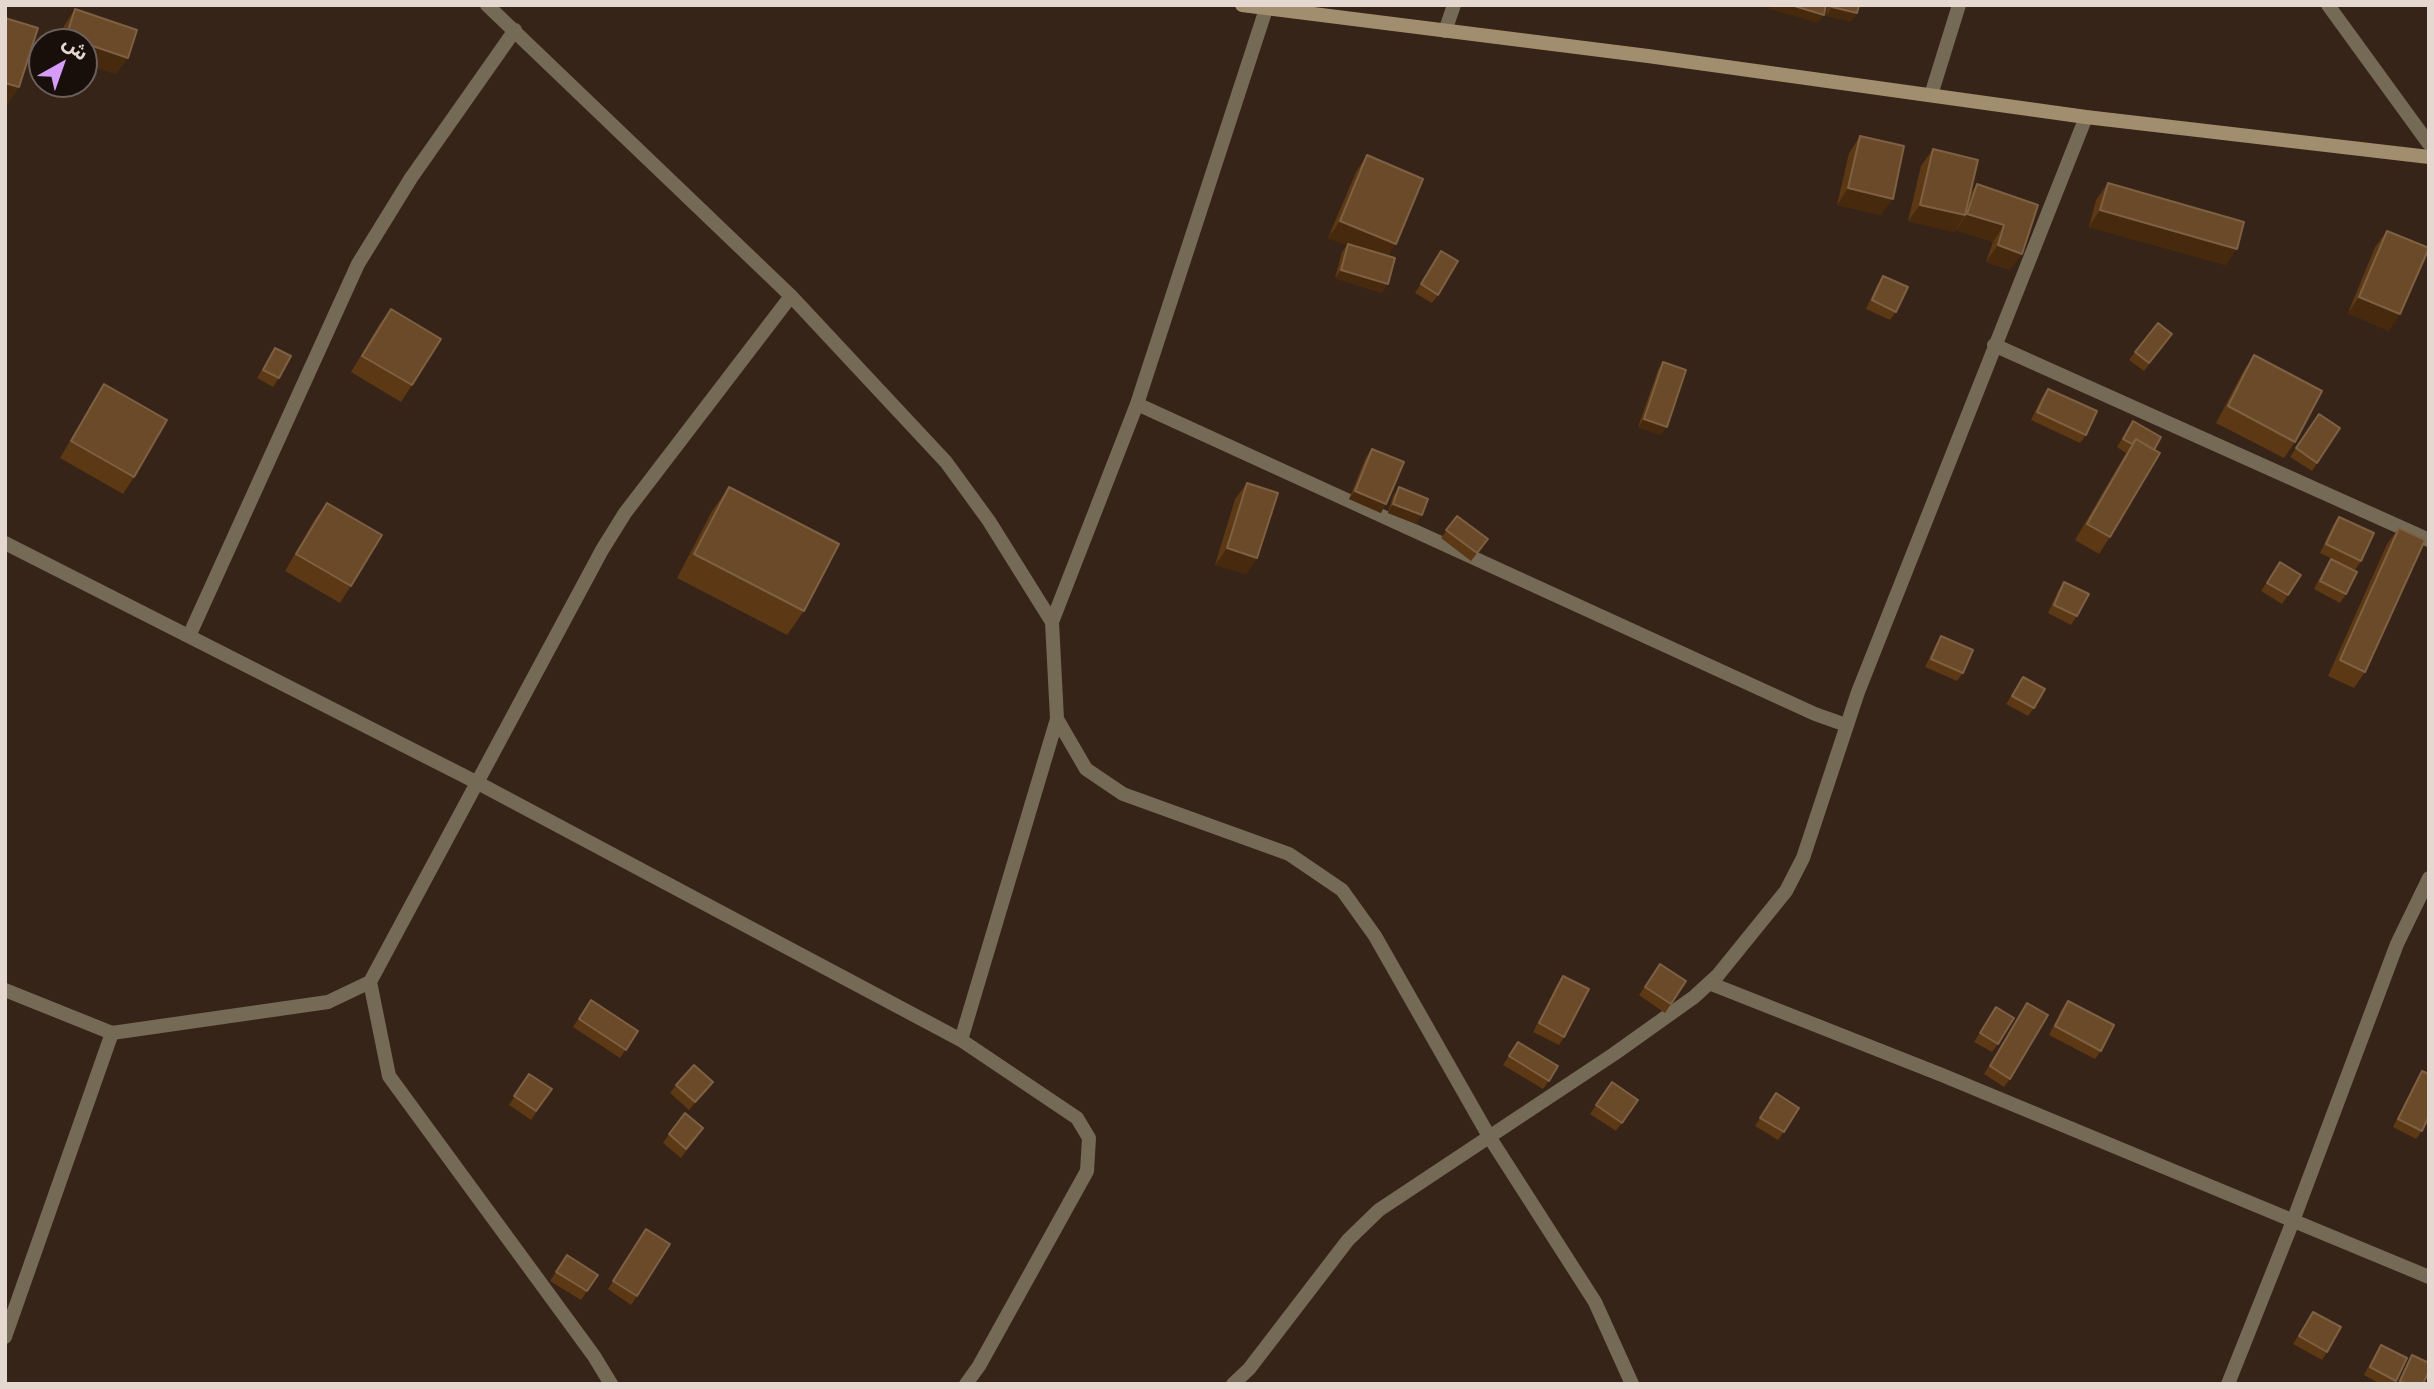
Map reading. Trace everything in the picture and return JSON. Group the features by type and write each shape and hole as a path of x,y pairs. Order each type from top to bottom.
{"street":[{"path":"487,5 791,296 946,461 989,521 1052,622"},
{"path":"1242,5 2086,117 2429,157"},
{"path":"1445,31 1454,5"},
{"path":"1931,95 1959,5"},
{"path":"2328,5 2429,144"},
{"path":"961,1040 1057,719 1052,622 1137,404 1266,9"},
{"path":"189,636 358,264 411,178 514,30"},
{"path":"1233,1384 1249,1369 1364,1223 1379,1210 1490,1138 1694,997 1777,902 1797,873 1846,725 2086,117"},
{"path":"5,989 112,1033 328,1002 370,982 602,550 625,513 791,296"},
{"path":"1994,345 2429,540"},
{"path":"1137,404 1815,714 1846,725"},
{"path":"5,543 478,783 961,1040 1077,1118 1089,1138 1087,1171 979,1366 966,1384"},
{"path":"1057,719 1086,769 1123,794 1289,854 1342,890 1375,936 1490,1138 1595,1303 1632,1384"},
{"path":"2228,1384 2293,1221 2397,944 2429,878"},
{"path":"370,982 389,1076 594,1356 611,1384"},
{"path":"1709,983 1942,1075 2429,1277"},
{"path":"5,1337 11,1304 112,1033"}],"building":[{"path":"1791,5 1826,5 1824,15"},
{"path":"1832,5 1859,5 1857,13"},
{"path":"75,9 137,30 128,58 98,48 98,28 69,28"},
{"path":"5,18 38,28 28,28 28,59 19,87 5,83"},
{"path":"1860,136 1904,146 1893,199 1848,188"},
{"path":"1933,149 1978,160 1965,215 1920,205"},
{"path":"1367,155 1423,179 1396,244 1340,221"},
{"path":"2108,183 2244,222 2237,249 2100,210"},
{"path":"1977,184 2038,205 2022,254 1998,245 2004,225 1967,214"},
{"path":"2387,231 2429,248 2400,314 2359,297"},
{"path":"1348,244 1395,258 1388,284 1341,270"},
{"path":"1441,251 1458,261 1438,295 1421,284"},
{"path":"1883,276 1908,287 1896,312 1872,300"},
{"path":"391,309 441,339 412,385 362,356"},
{"path":"2158,323 2172,334 2149,363 2135,352"},
{"path":"275,348 291,356 279,378 263,370"},
{"path":"2254,355 2322,391 2295,442 2228,406"},
{"path":"1663,362 1686,370 1667,427 1644,419"},
{"path":"104,384 167,420 134,477 71,441"},
{"path":"2048,389 2097,411 2086,435 2037,412"},
{"path":"2319,414 2340,428 2317,463 2296,448"},
{"path":"2133,421 2161,437 2154,450 2136,439 2132,444 2123,439"},
{"path":"2136,439 2160,453 2110,537 2087,524"},
{"path":"1372,449 1404,462 1386,504 1355,491"},
{"path":"1247,483 1278,493 1257,558 1227,548"},
{"path":"729,487 839,544 804,611 694,554"},
{"path":"1399,487 1428,499 1422,515 1393,504"},
{"path":"327,503 382,535 351,586 296,554"},
{"path":"1457,516 1488,539 1477,553 1446,530"},
{"path":"2339,517 2374,533 2361,561 2326,544"},
{"path":"2399,528 2425,540 2365,672 2340,660"},
{"path":"2331,559 2357,572 2346,594 2320,581"},
{"path":"2280,562 2301,575 2288,595 2267,583"},
{"path":"2064,582 2089,594 2077,616 2054,605"},
{"path":"1941,636 1973,650 1963,673 1931,659"},
{"path":"2023,677 2045,689 2034,708 2012,696"},
{"path":"1660,964 1686,981 1671,1004 1645,987"},
{"path":"1563,976 1589,989 1564,1037 1539,1023"},
{"path":"591,1000 638,1031 626,1050 579,1019"},
{"path":"2068,1001 2114,1025 2101,1051 2055,1026"},
{"path":"2027,1003 2048,1015 2010,1079 1990,1066"},
{"path":"1996,1007 2014,1018 1998,1044 1980,1033"},
{"path":"1518,1042 1558,1066 1549,1081 1509,1056"},
{"path":"694,1065 713,1082 695,1102 676,1085"},
{"path":"2422,1071 2429,1074 2429,1116 2422,1131 2398,1119"},
{"path":"529,1074 552,1089 536,1111 514,1096"},
{"path":"1612,1082 1638,1100 1622,1123 1596,1105"},
{"path":"1776,1093 1799,1108 1784,1132 1760,1118"},
{"path":"685,1113 703,1128 686,1149 669,1134"},
{"path":"646,1229 670,1244 637,1296 613,1281"},
{"path":"567,1255 598,1275 587,1291 556,1272"},
{"path":"2313,1312 2341,1327 2327,1352 2299,1336"},
{"path":"2381,1345 2407,1358 2396,1381 2370,1367"},
{"path":"2412,1355 2429,1363 2429,1371 2423,1384 2400,1381"}]}
